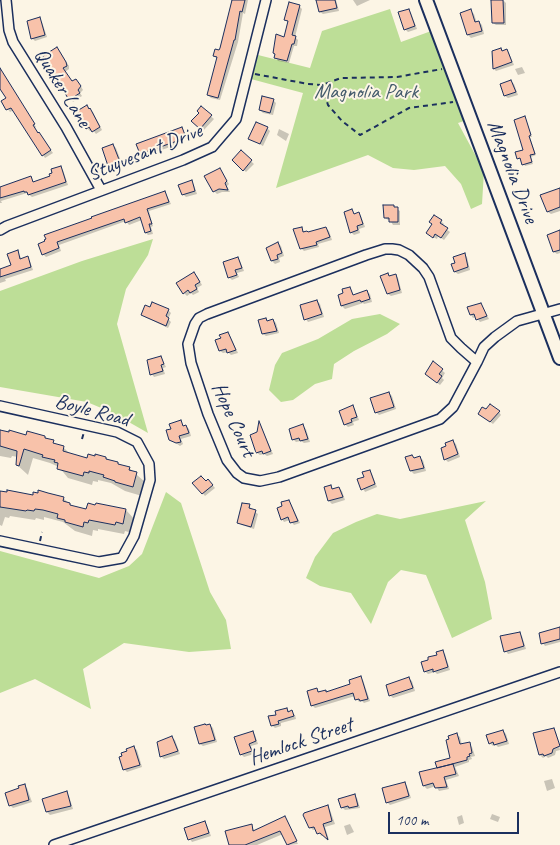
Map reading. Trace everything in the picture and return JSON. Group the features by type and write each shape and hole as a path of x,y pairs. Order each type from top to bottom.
{"street":[{"name":"Quaker Lane","path":"6,0 9,30 13,42 66,126 101,190"},
{"name":"Stuyvesant Drive","path":"0,230 183,160 212,146 236,119 266,0"},
{"name":"Magnolia Drive","path":"426,0 560,358"},
{"name":"Hope Court","path":"477,362 451,338 429,277 423,268 416,260 399,250 384,249 240,300 207,314 195,324 188,344 191,363 208,414 230,465 244,478 269,480 430,423 448,413 477,362 484,347 503,330 517,321 560,309"},
{"name":"Boyle Road","path":"0,406 117,432 136,442 149,464 150,480 134,536 122,558 99,562 0,542"},
{"name":"Hemlock Street","path":"54,845 560,672"}],"path":[{"path":"248,73 322,85 341,78 397,77 451,67"},
{"path":"322,85 328,105 342,121 360,135 409,108 464,100"}],"green space":[{"name":"Magnolia Park","path":"390,9 401,42 434,30 467,120 458,123 484,171 482,204 471,209 461,184 445,166 414,170 393,168 368,155 276,188 303,93 251,79 258,55 310,68 322,31"},
{"path":"153,239 148,255 126,289 117,324 148,433 113,413 87,402 0,387 0,291 82,261"},
{"path":"380,314 400,324 387,334 334,364 332,379 315,384 293,400 281,402 269,390 275,365 282,353 318,339 352,319"},
{"path":"166,492 181,503 210,592 226,620 231,649 189,652 124,643 83,669 91,709 35,679 0,693 0,551 99,578 129,566 142,554"},
{"path":"486,501 465,520 485,582 492,619 452,638 426,575 401,570 388,582 371,624 351,593 320,586 306,578 315,557 333,533 356,522 377,514 400,519"}],"building":[{"path":"232,0 245,0 242,12 240,11 235,40 218,98 207,95 217,57 213,56 215,49 219,50 220,48"},
{"path":"316,0 335,0 337,8 319,12"},
{"path":"491,0 503,0 504,23 492,23"},
{"path":"289,2 300,5 292,35 296,36 287,61 274,58 275,54 273,53 276,34 284,37 288,21 284,20"},
{"path":"409,9 415,26 404,30 398,12"},
{"path":"471,9 475,22 479,21 482,31 467,35 460,13"},
{"path":"40,17 45,35 31,39 27,21"},
{"path":"57,47 66,62 67,66 63,68 72,81 76,79 81,86 78,90 80,93 69,100 43,56"},
{"path":"501,48 502,51 507,49 512,62 493,69 492,51"},
{"path":"0,68 35,124 33,125 51,150 42,156 11,108 6,110 1,101 6,98 0,89"},
{"path":"511,80 516,92 504,96 500,84"},
{"path":"262,96 274,99 270,113 259,110"},
{"path":"87,105 100,127 92,132 89,127 86,129 77,111"},
{"path":"201,106 212,115 200,129 191,121 199,113 197,111"},
{"path":"525,116 535,154 530,155 532,162 522,165 520,158 517,159 515,152 523,150 514,120"},
{"path":"256,122 268,127 260,144 248,139"},
{"path":"182,127 185,135 179,137 180,140 140,154 136,144"},
{"path":"113,144 120,162 108,166 102,148"},
{"path":"241,150 252,160 243,171 232,160"},
{"path":"61,166 66,182 28,195 24,191 0,198 0,187 31,176 33,182 50,176 49,174 52,173 51,169"},
{"path":"220,168 227,181 225,183 228,190 219,189 213,192 204,176"},
{"path":"192,180 195,191 182,195 178,185"},
{"path":"560,188 560,207 547,212 540,195"},
{"path":"165,191 169,202 147,209 152,224 149,224 151,231 145,233 140,217 125,223 124,219 57,242 59,248 42,255 38,244 45,241 44,235"},
{"path":"383,205 398,207 398,222 389,222 389,218 384,218"},
{"path":"352,209 354,214 359,212 363,224 357,226 358,230 350,233 344,212"},
{"path":"434,215 442,220 440,223 448,228 441,238 435,234 433,238 426,233 432,224 429,222"},
{"path":"302,227 303,232 308,232 326,227 330,237 316,242 317,245 300,249 293,229"},
{"path":"560,230 560,250 553,252 547,235"},
{"path":"278,242 282,253 277,255 278,259 271,261 266,248"},
{"path":"18,250 20,259 28,256 31,267 0,277 0,269 11,265 7,254"},
{"path":"465,253 468,267 454,272 451,264 455,263 453,257"},
{"path":"238,257 242,268 235,270 237,275 228,278 223,262"},
{"path":"194,272 200,282 195,285 197,289 190,293 188,290 183,294 176,283"},
{"path":"388,273 389,276 396,274 400,290 387,294 380,276"},
{"path":"350,287 353,295 367,290 370,299 341,306 338,295 343,293 342,289"},
{"path":"317,300 322,314 304,320 300,305"},
{"path":"152,302 169,309 166,316 169,318 166,326 141,315 145,305 150,307"},
{"path":"481,303 487,316 476,320 474,314 470,315 467,307"},
{"path":"266,318 267,321 273,319 277,331 262,334 258,320"},
{"path":"228,332 236,350 227,353 226,349 219,351 215,340 221,338 219,335"},
{"path":"161,356 164,364 161,365 163,371 150,375 147,360"},
{"path":"433,361 443,369 439,374 442,376 437,383 425,374"},
{"path":"389,392 394,407 375,413 370,398"},
{"path":"490,404 500,411 490,422 478,414 482,407 486,409"},
{"path":"353,405 357,417 351,419 352,422 344,425 339,411"},
{"path":"181,420 183,426 186,425 189,433 179,436 181,442 176,443 169,440 166,430 171,429 169,424"},
{"path":"259,421 271,451 263,454 262,451 256,453 250,435 257,432"},
{"path":"303,424 308,439 300,441 299,438 292,440 289,429"},
{"path":"0,430 9,432 9,430 26,435 27,431 45,436 45,438 54,440 53,443 64,446 63,451 87,458 88,454 95,456 95,454 130,467 129,470 137,472 133,487 89,471 89,473 84,472 83,476 57,469 58,463 54,462 55,460 42,457 43,455 24,449 19,466 16,465 17,451 0,446"},
{"path":"453,440 458,454 444,460 441,448 446,446 445,443"},
{"path":"412,455 414,458 420,456 424,468 410,471 405,457"},
{"path":"370,470 375,484 361,490 357,479 364,477 362,472"},
{"path":"201,476 206,481 208,479 213,485 202,494 192,483"},
{"path":"331,485 332,489 339,487 343,497 328,501 324,487"},
{"path":"7,490 33,495 33,492 38,493 38,490 64,497 63,501 70,503 70,505 86,509 88,503 95,505 96,503 126,509 123,524 116,522 115,525 89,520 88,523 84,522 83,527 65,522 65,520 57,518 58,514 43,510 26,511 0,507 0,491 7,492"},
{"path":"289,500 298,521 290,523 288,517 281,520 277,508 282,506 281,502"},
{"path":"242,503 250,504 249,508 256,510 251,527 237,523"},
{"path":"560,627 560,639 541,644 539,633"},
{"path":"520,632 524,646 504,652 500,636"},
{"path":"443,650 448,667 433,672 433,669 424,672 421,662 428,660 428,657 437,655 436,652"},
{"path":"361,676 368,699 355,700 353,693 311,706 307,691 317,688 318,692 326,690 326,692 350,684 349,680"},
{"path":"409,677 413,688 389,696 386,685"},
{"path":"287,708 288,712 292,710 294,716 278,721 279,724 271,726 268,716 276,715 275,711"},
{"path":"210,724 215,740 199,744 194,727"},
{"path":"554,728 560,746 553,749 552,753 544,756 543,754 539,755 533,733"},
{"path":"503,730 507,741 494,745 493,742 489,744 486,735"},
{"path":"253,731 256,741 249,744 252,751 240,755 234,737"},
{"path":"457,733 460,744 470,742 472,753 469,754 470,756 467,757 467,760 437,768 435,762 450,758 446,740 449,739 448,736"},
{"path":"172,736 178,751 160,757 157,742"},
{"path":"134,746 140,765 123,770 119,757 122,756 121,753 127,751 126,749"},
{"path":"453,764 456,774 444,777 447,787 435,788 433,783 423,786 419,772"},
{"path":"405,782 409,796 386,803 382,788"},
{"path":"25,784 29,800 9,806 5,793"},
{"path":"67,791 71,806 46,812 42,799"},
{"path":"355,794 358,806 341,808 338,799"},
{"path":"328,805 332,821 323,824 328,840 320,833 317,834 314,827 309,828 303,815"},
{"path":"285,816 297,841 287,845 280,831 245,845 229,845 225,831 252,824 253,831"},
{"path":"205,821 209,833 188,840 184,828"}]}
